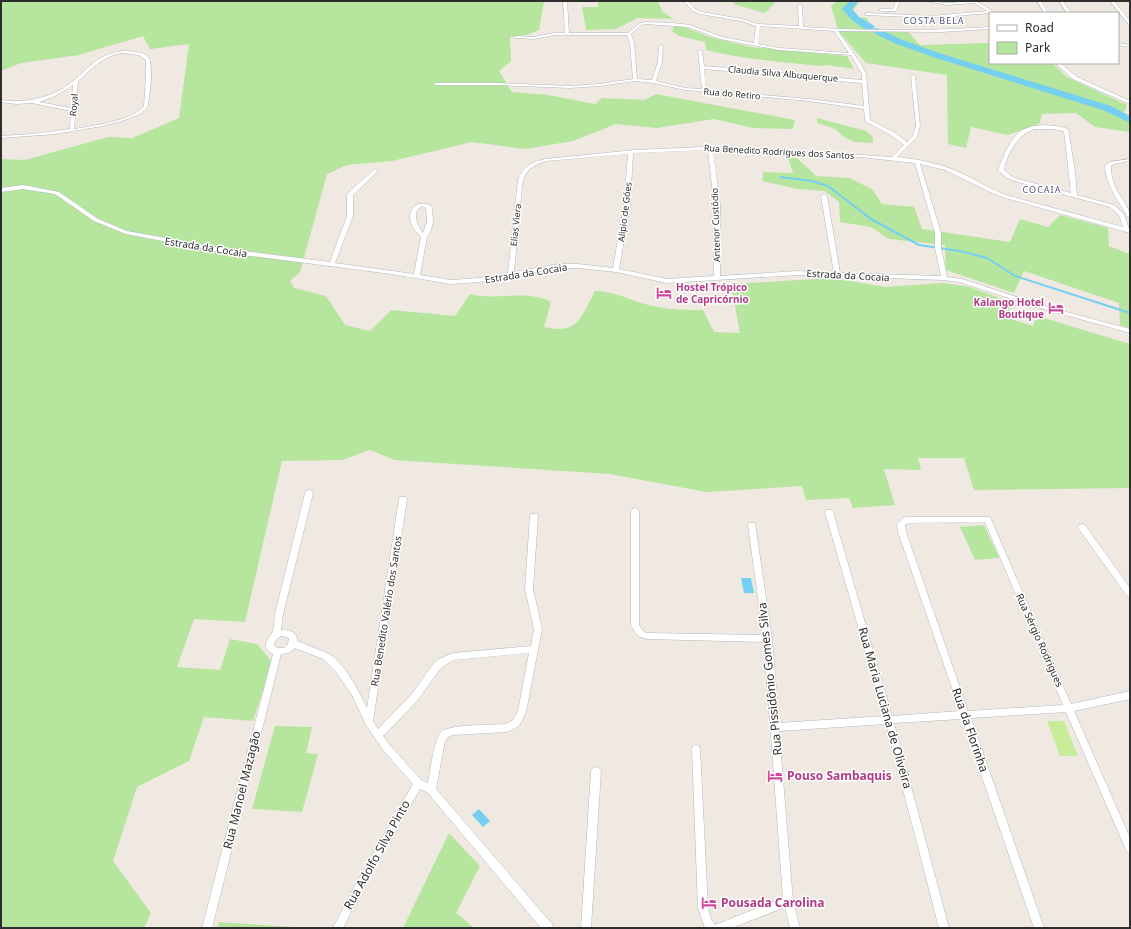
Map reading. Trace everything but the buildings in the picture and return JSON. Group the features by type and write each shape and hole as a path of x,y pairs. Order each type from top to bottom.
{"street":[{"path":"565,1 564,10 567,34"},
{"path":"686,1 694,10 701,13 758,24 801,26 835,30 941,31 989,28"},
{"path":"875,10 895,10 898,1"},
{"path":"927,1 947,4 974,2 991,12"},
{"path":"1038,1 1045,12"},
{"path":"1061,1 1068,12"},
{"path":"1112,1 1130,24"},
{"path":"800,6 801,26"},
{"path":"866,14 931,17 989,13"},
{"path":"517,37 534,38 550,34 629,34 636,27 646,23 673,24 689,26 721,38 756,46 851,54"},
{"path":"756,46 758,24"},
{"path":"835,30 863,70 867,108 866,119 893,134 906,144"},
{"path":"629,34 632,43 636,80"},
{"path":"1119,44 1130,46"},
{"path":"654,82 660,62 661,46"},
{"path":"700,51 704,91"},
{"path":"1,137 27,136 72,130 120,120 140,113 145,110 146,106 148,60 145,56 131,52 114,53 98,60 76,81 61,92 32,102"},
{"path":"1058,64 1075,78 1130,103"},
{"name":"Claudia Silva Albuquerque","path":"701,67 865,82"},
{"path":"893,159 915,136 918,126 913,76"},
{"name":"Rua do Retiro","path":"436,84 495,84 570,87 636,80 654,82 685,89 809,100 867,108"},
{"name":"Royal","path":"72,130 76,81"},
{"path":"1,101 8,103 32,102 74,110"},
{"path":"1074,195 1066,130 1043,126 1028,129 1020,133 1002,165 1002,170 1005,174 1016,180 1112,206 1121,214 1128,230"},
{"name":"Rua Benedito Rodrigues dos Santos","path":"521,175 534,164 546,160 632,153 710,149 832,154 893,159 917,162 946,169 981,187 1006,197 1128,230"},
{"name":"Antenor Custódio","path":"710,149 717,204 717,278"},
{"name":"Alipio de Góes","path":"616,270 628,205 632,153"},
{"path":"1130,160 1112,162 1108,166 1108,171 1111,184 1130,216"},
{"path":"917,162 938,233 938,248 944,278"},
{"path":"332,264 350,216 350,195 375,171"},
{"name":"Elias Viera","path":"511,274 521,175"},
{"name":"Estrada da Cocaia","path":"1,190 23,187 57,193 96,220 126,232 220,250 391,272 434,280 463,282 559,266 578,266 616,270 667,282 798,273 836,273 883,277 944,278 960,280 1042,307 1130,331"},
{"path":"824,196 836,273"},
{"path":"417,276 424,237 428,230 430,210 426,204 422,204 416,207 413,213 413,218 418,231 424,237"},
{"path":"276,635 279,614 309,493"},
{"name":"Rua Benedito Valério dos Santos","path":"369,722 403,500"},
{"path":"635,511 636,626 641,634 647,636 768,639"},
{"name":"Rua Maria Luciana de Oliveira","path":"829,512 889,720 944,928"},
{"path":"431,790 441,740 445,734 453,731 507,728 516,723 522,712 538,629 528,589 534,516"},
{"name":"Rua Sérgio Rodrigues","path":"902,532 901,524 906,520 987,519 1130,848"},
{"name":"Rua Pissidônio Gomes Silva","path":"752,525 768,639 776,727 788,901 794,928"},
{"path":"1082,526 1130,594"},
{"name":"Rua da Florinha","path":"902,532 1039,928"},
{"path":"282,633 289,634 293,637 293,643 289,649 278,652 270,646 271,640 276,635 282,633"},
{"path":"293,643 326,658 340,669 355,692 369,722 378,735 418,783 431,790 548,928"},
{"path":"378,735 414,698 442,662 452,657 535,649"},
{"name":"Rua Manoel Mazagão","path":"207,928 278,652"},
{"path":"776,727 1070,708 1130,695"},
{"path":"696,749 703,908 706,921 711,928"},
{"path":"586,928 596,771"},
{"name":"Rua Adolfo Silva Pinto","path":"338,928 362,881 418,783"},
{"path":"719,928 788,901"}],"green space":[{"path":"1,1 544,1 539,30 527,35 510,37 511,61 499,71 512,92 548,95 595,104 602,98 645,100 656,94 795,120 793,129 753,128 714,119 657,128 616,124 573,141 525,149 472,142 392,161 347,165 327,174 300,272 290,281 294,288 326,296 345,325 370,331 391,310 455,316 470,294 480,296 532,296 542,298 551,302 544,327 556,329 565,328 572,326 582,316 595,291 603,291 659,307 678,310 703,310 714,332 740,333 731,284 832,278 886,287 943,283 970,287 1013,303 1005,317 1033,326 1037,316 1130,344 1130,488 974,490 964,458 918,458 921,470 884,469 895,505 853,508 849,498 806,500 802,486 706,492 610,474 394,460 370,450 342,460 282,461 245,622 194,619 177,667 220,670 230,639 257,644 272,662 253,721 204,717 189,761 137,787 113,861 151,913 144,928 1,928 1,159 25,160 108,137 132,138 179,118 189,44 150,49 143,36 79,55 21,63 1,71"},
{"path":"598,1 658,1 662,11 673,19 638,18 616,29 586,30 582,7 598,7"},
{"path":"736,1 777,1 765,13 733,4"},
{"path":"837,1 860,1 853,10 859,17 867,18 873,32 908,32 920,45 989,43 989,64 1053,64 1067,77 1127,105 1124,113 1130,116 1130,132 1095,127 1076,113 1042,114 1040,123 1008,135 971,127 966,148 948,144 947,75 866,63 839,32 831,6"},
{"path":"674,25 687,28 709,37 752,47 847,56 854,69 826,65 820,66 762,60 706,50 705,42 679,36 672,31"},
{"path":"817,118 866,131 873,137 873,143 854,142 843,136 835,129 817,123"},
{"path":"788,158 797,158 816,176 849,178 872,189 882,204 914,207 922,229 1010,242 1020,219 1048,227 1060,215 1108,228 1109,246 1130,254 1130,328 1120,325 1119,303 1024,271 1014,293 946,270 945,245 889,239 871,227 840,222 839,202 824,191 798,189 762,181 763,172 793,173"},
{"path":"984,525 999,558 975,560 960,527"},
{"path":"1047,721 1064,721 1078,756 1060,756"},
{"path":"275,726 312,727 306,753 318,754 302,812 252,809"},
{"path":"449,833 480,866 456,913 474,928 403,928"},
{"path":"219,922 291,927 217,928"}],"water":[{"path":"741,578 751,578 754,593 744,593"},
{"path":"479,809 490,821 483,827 472,815"}],"waterway":[{"path":"855,1 847,9 856,19 870,27"},
{"path":"877,31 897,41 936,55 1107,108 1130,120"},
{"path":"780,177 812,181 828,186 871,219 919,245 960,251 987,258 1015,276 1130,313"}],"place":[{"name":"Hostel Trópico de Capricórnio","path":"664,293"},
{"name":"Kalango Hotel Boutique","path":"1056,308"},
{"name":"Pouso Sambaquis","path":"775,776"},
{"name":"Pousada Carolina","path":"709,903"}],"district":[{"name":"COSTA BELA","path":"934,21"},
{"name":"COCAIA","path":"1042,190"}]}
